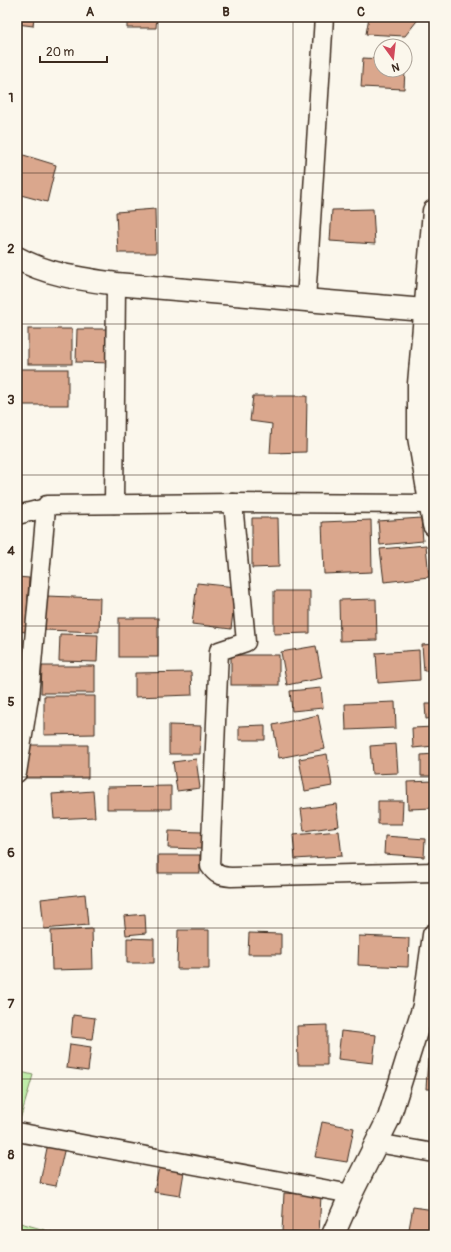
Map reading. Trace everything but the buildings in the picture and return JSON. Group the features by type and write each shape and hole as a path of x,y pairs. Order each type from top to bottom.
{"main road":[{"path":"434,211 429,311 419,384 419,437 432,504 434,526"},
{"path":"17,258 48,271 71,278 116,284 429,311"},
{"path":"333,1235 390,1118 429,1006 434,935"}],"street":[{"path":"306,300 324,17"},
{"path":"114,504 116,284"},
{"path":"233,502 246,642 219,651 210,866 214,873 220,876 231,877 434,872"},
{"path":"17,515 46,508 47,505 233,502 432,504"},
{"path":"17,773 29,697 46,508"},
{"path":"17,1132 352,1194"},
{"path":"377,1143 434,1153"}],"green space":[{"path":"17,1071 33,1075 17,1130"},
{"path":"17,1222 62,1235 17,1235"}]}
